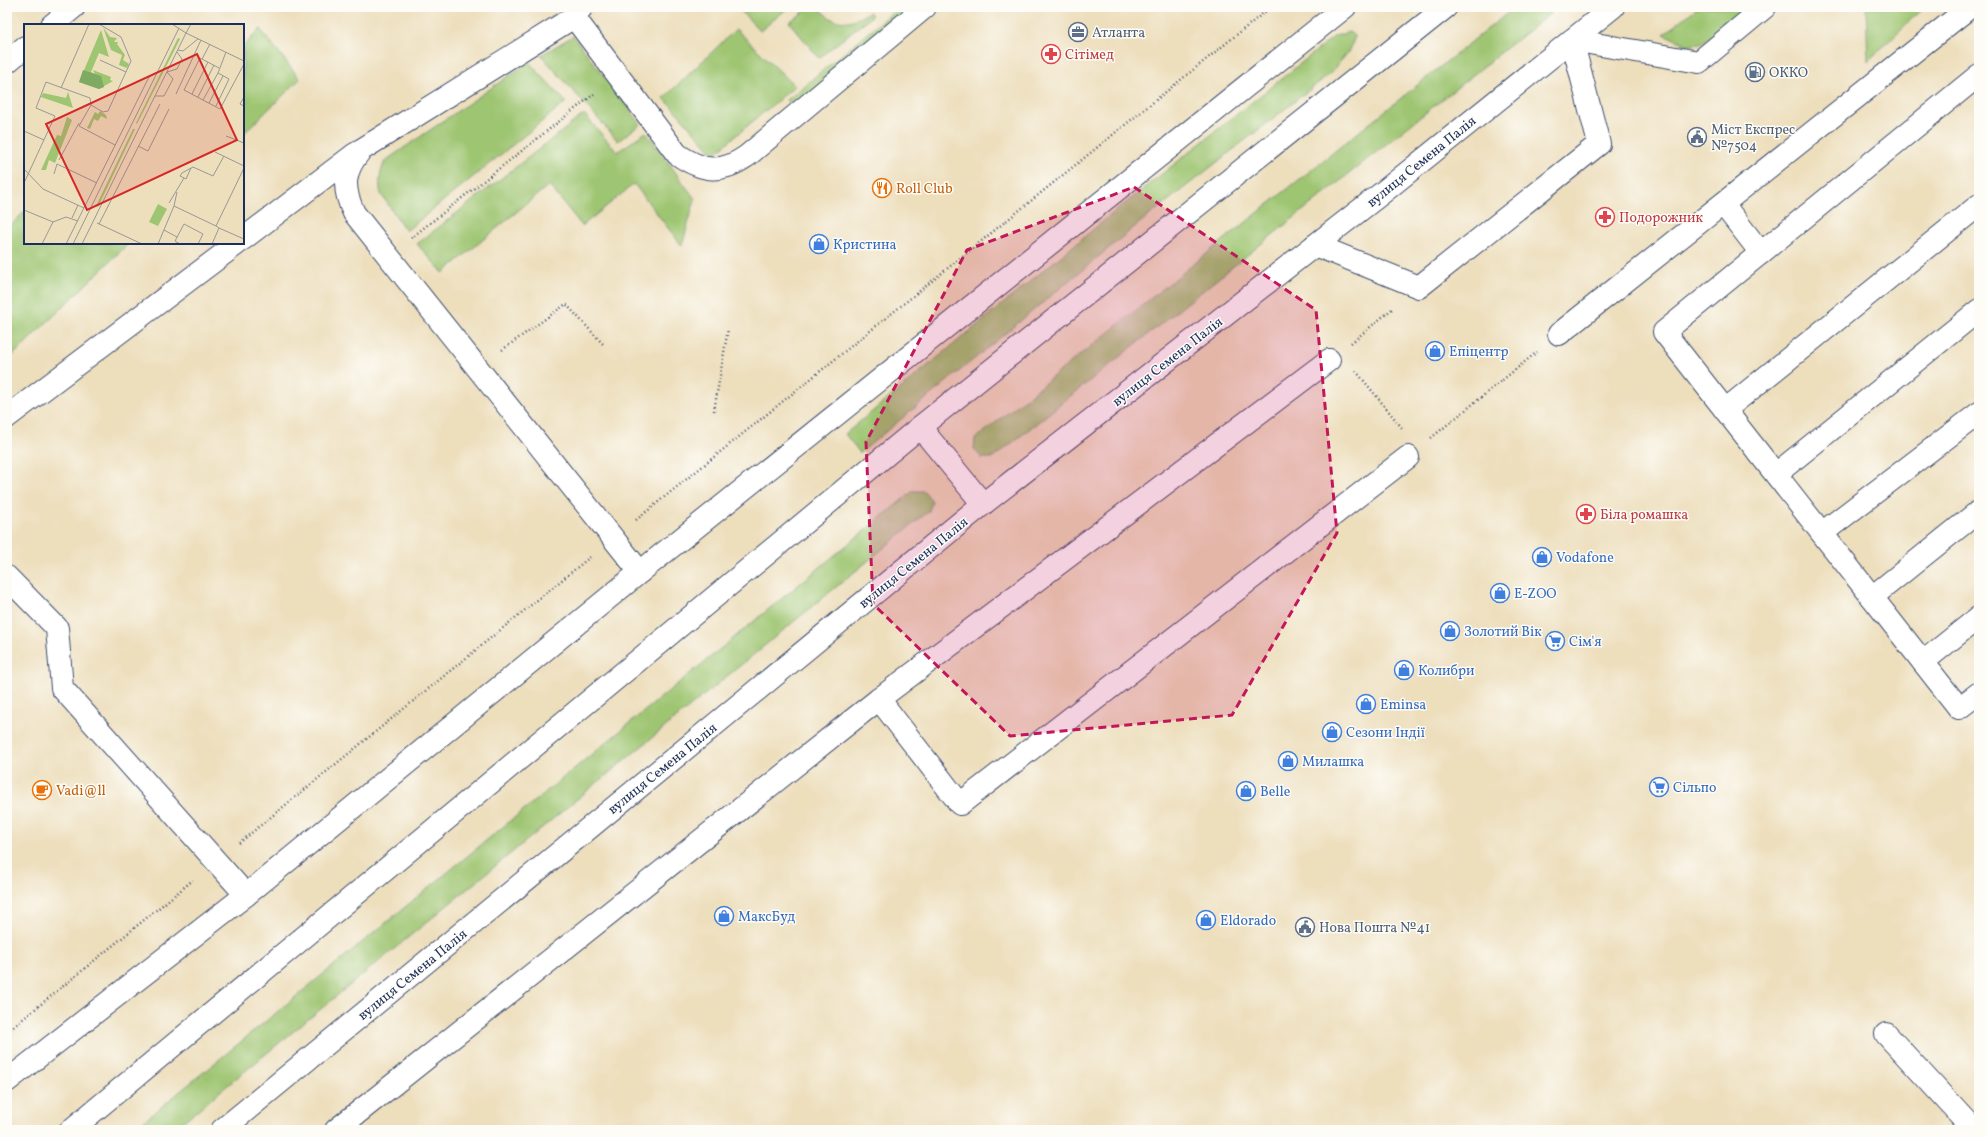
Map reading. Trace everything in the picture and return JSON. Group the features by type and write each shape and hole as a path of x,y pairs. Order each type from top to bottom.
{"main road":[{"path":"53,24 74,7"},
{"path":"244,238 361,150 578,12 618,75 677,154 690,163 704,168 720,169 734,165 747,156 925,7"},
{"path":"7,1080 246,894 640,572 1345,7"},
{"path":"71,1130 920,426 1446,7"},
{"name":"вулиця Семена Палія","path":"222,1130 983,504 1316,244 1613,7"},
{"path":"1316,244 1419,288 1599,144 1572,40 1699,62 1765,7"},
{"path":"1559,334 1970,7"},
{"path":"7,62 24,48"},
{"path":"1979,75 1664,332 1959,708 1979,693"},
{"path":"361,150 349,167 345,182 346,198 354,213 640,572"},
{"path":"1723,204 1760,253"},
{"path":"1725,410 1979,205"},
{"path":"7,417 237,244"},
{"path":"1776,474 1979,310"},
{"path":"336,1130 879,699 1334,356"},
{"path":"1822,533 1979,413"},
{"path":"920,426 983,504"},
{"path":"879,699 960,804 1413,453"},
{"path":"1872,597 1979,511"},
{"path":"7,577 57,628 62,688 246,894"},
{"path":"1923,662 1979,617"},
{"path":"1886,1034 1974,1130"}],"path":[{"path":"388,256 618,75"},
{"path":"1419,288 1334,356 1413,453 1559,334"},
{"path":"478,368 566,304 603,344"},
{"path":"714,411 728,329"}],"highlighted area":[{"path":"1134,187 1316,310 1337,533 1232,715 1010,736 873,604 866,442 967,250"}],"green space":[{"path":"747,7 789,7 760,31 741,11"},
{"path":"811,7 818,7 830,18 842,22 855,19 870,12 872,16 819,58 789,22"},
{"path":"899,7 916,7 795,109 787,100"},
{"path":"1515,7 1558,7 993,458 982,458 974,449 975,439"},
{"path":"1698,7 1747,7 1702,43 1689,46 1664,34"},
{"path":"1866,7 1924,7 1868,61"},
{"path":"260,29 300,79 244,133 244,46"},
{"path":"736,29 795,86 714,154 664,98"},
{"path":"1349,32 1355,37 1349,51 1331,73 1137,225 860,453 845,434 1118,209 1335,36"},
{"path":"573,36 641,124 618,141 541,55"},
{"path":"529,62 566,102 406,231 381,194 380,178 385,161"},
{"path":"584,114 617,152 646,132 695,199 682,246 634,184 582,226 549,185 443,273 417,244"},
{"path":"24,212 24,244 128,244 7,361 7,229"},
{"path":"913,491 924,491 932,501 929,511 173,1130 133,1130"}],"place":[{"name":"Атланта","path":"1078,32"},
{"name":"Сітімед","path":"1051,54"},
{"name":"ОККО","path":"1755,72"},
{"name":"Міст Експрес №7504","path":"1697,137"},
{"name":"Roll Club","path":"882,188"},
{"name":"Подорожник","path":"1605,217"},
{"name":"Кристина","path":"819,244"},
{"name":"Епіцентр","path":"1435,351"},
{"name":"Біла ромашка","path":"1586,514"},
{"name":"Vodafone","path":"1542,557"},
{"name":"E-ZOO","path":"1500,593"},
{"name":"Золотий Вік","path":"1450,631"},
{"name":"Сім'я","path":"1555,641"},
{"name":"Колибри","path":"1404,670"},
{"name":"Eminsa","path":"1366,704"},
{"name":"Сезони Індії","path":"1332,732"},
{"name":"Милашка","path":"1288,761"},
{"name":"Сільпо","path":"1659,787"},
{"name":"Vadi@ll","path":"42,790"},
{"name":"Belle","path":"1246,791"},
{"name":"МаксБуд","path":"724,916"},
{"name":"Eldorado","path":"1206,920"},
{"name":"Нова Пошта №41","path":"1305,927"}]}
